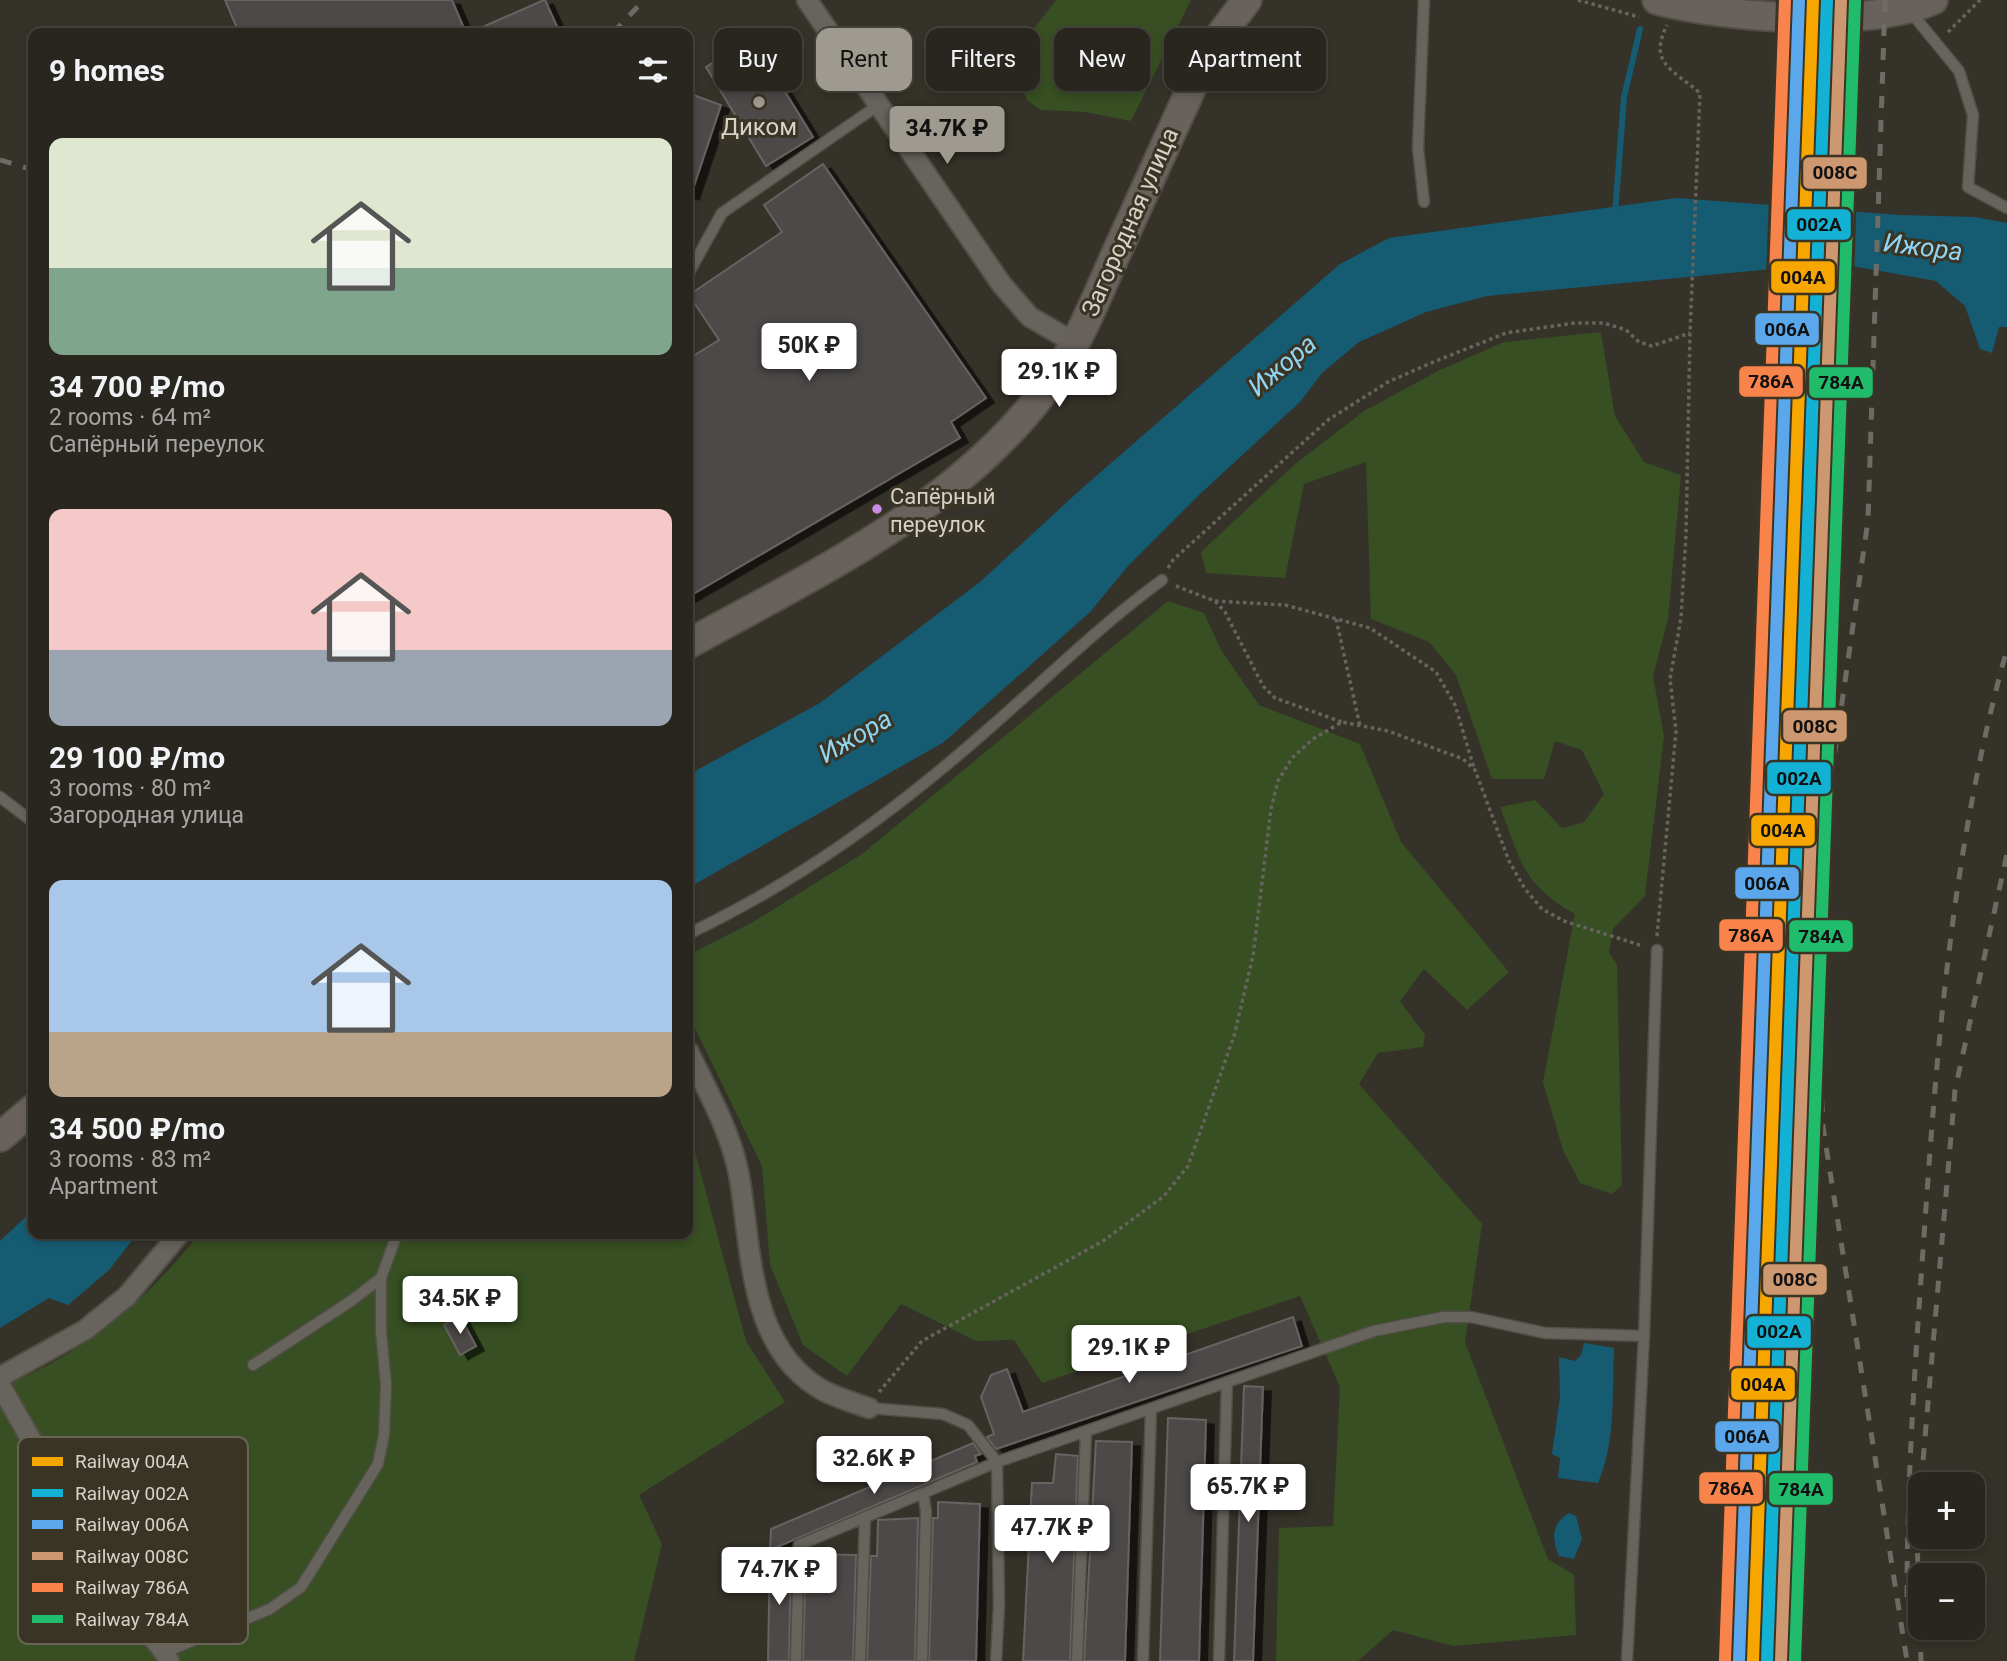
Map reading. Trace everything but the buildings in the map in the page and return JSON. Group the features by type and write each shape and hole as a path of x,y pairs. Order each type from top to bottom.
{"main road":[{"name":"Загородная улица","path":"693,641 890,528 977,464 1013,427 1045,389 1075,344 1196,78 1213,45 1247,0"},
{"path":"1662,12 1683,7 1734,13 1876,17 1921,5"},
{"path":"0,1138 28,1113"}],"street":[{"path":"807,0 1002,285 1030,317 1075,344"},
{"path":"693,1062 724,1127 739,1173 748,1254 758,1300 775,1339 796,1368 823,1390 869,1408"},
{"path":"0,1377 85,1331 127,1296 175,1239"},
{"path":"0,1385 30,1437"}],"lane":[{"path":"1424,0 1418,148 1424,202"},
{"path":"1921,5 1936,43 1959,71 1973,115 1968,187 2007,208"},
{"path":"693,265 722,213 880,103"},
{"path":"693,932 768,894 849,842 916,791 1162,580"},
{"path":"0,797 28,818"},
{"path":"1627,1661 1644,1336 1657,950"},
{"path":"248,1619 270,1609 302,1587 355,1506 378,1464 384,1435 386,1385 381,1331 381,1278 395,1239"},
{"path":"253,1365 381,1278"},
{"path":"796,1661 799,1545 997,1462 1374,1331 1444,1317 1471,1317 1545,1333 1644,1336"},
{"path":"1219,1661 1227,1382"},
{"path":"869,1408 943,1414 968,1425 997,1462 999,1594 996,1661"},
{"path":"1143,1661 1151,1409"},
{"path":"1077,1661 1086,1432"},
{"path":"922,1661 926,1511 923,1493"},
{"path":"860,1661 865,1517"},
{"path":"167,1657 195,1644"}],"path":[{"path":"1936,43 1980,0"},
{"path":"1662,12 1658,51 1662,60 1700,93 1690,332 1686,534 1681,618 1670,679 1676,731 1657,950 1563,921 1542,909 1525,889 1509,861 1475,770 1455,705 1436,672 1370,628 1285,605 1215,601 1162,580 1172,560 1328,420 1388,382 1506,333 1575,323 1604,323 1626,330 1639,342 1653,346 1690,332"},
{"path":"1215,601 1225,612 1244,653 1269,692 1292,706 1342,722 1388,731 1463,759 1475,770"},
{"path":"1336,619 1360,726"},
{"path":"869,1408 888,1377 922,1341 1103,1241 1164,1196 1188,1166 1234,1036 1253,956 1271,809 1278,781 1292,758 1313,739 1342,722"}],"green space":[{"path":"1056,0 1191,0 1177,28 1164,28 1164,54 1150,83 1150,28 1054,28 1054,91 1146,91 1131,121 1085,112 1041,110 1027,100 1023,91 1040,91 1040,28 1035,28"},
{"path":"1601,332 1615,416 1644,462 1681,475 1668,619 1653,676 1664,736 1645,896 1613,929 1609,952 1617,965 1622,1185 1612,1194 1580,1183 1563,1150 1543,1082 1575,914 1544,892 1526,870 1500,807 1535,800 1562,828 1584,822 1604,794 1582,750 1555,741 1544,779 1492,779 1456,675 1429,642 1371,619 1366,462 1304,484 1285,578 1206,573 1201,552 1294,465 1364,411 1440,370 1504,342"},
{"path":"1168,601 1204,613 1221,650 1259,705 1360,744 1401,842 1509,972 1467,1010 1424,969 1400,1001 1425,1035 1423,1047 1378,1053 1359,1084 1482,1224 1465,1342 1548,1559 1574,1575 1576,1635 1453,1646 1393,1630 1358,1661 1276,1661 1279,1528 1333,1526 1340,1387 1300,1296 1042,1383 1014,1340 976,1341 901,1304 847,1376 803,1345 770,1265 762,1166 693,1024 693,952 753,922 862,854"},
{"path":"693,1145 746,1341 785,1402 639,1495 662,1544 634,1661 0,1661 0,1387 30,1374 85,1343 134,1304 195,1239 693,1239"}],"water":[{"name":"Ижора","path":"1677,198 1900,215 1974,217 2007,223 2007,327 1999,327 1992,353 1980,349 1965,306 1936,281 1835,263 1487,296 1426,312 1359,342 1322,373 1300,402 1199,495 1128,566 1090,612 944,742 693,885 693,772 820,703 980,582 1079,491 1340,264 1389,238"},
{"path":"28,1215 28,1239 133,1239 109,1270 68,1305 49,1298 0,1328 0,1241"},
{"path":"1584,1343 1614,1348 1608,1451 1598,1483 1558,1478 1560,1458 1552,1454 1560,1397 1559,1357 1575,1361 1581,1355"},
{"path":"1569,1513 1576,1516 1582,1539 1574,1559 1559,1556 1554,1537 1559,1521"}],"waterway":[{"path":"1615,214 1624,97 1640,29"}],"railway":[{"path":"618,28 644,0"},
{"path":"1885,0 1868,520 1825,822 1817,918 1817,1003 1823,1127 1907,1661"},
{"path":"0,160 28,168"},
{"path":"1907,1597 1916,1353 1944,996 1962,856 1989,718 2007,649"},
{"path":"1807,677 1815,852"},
{"path":"1922,1472 1955,1090 2007,854"},
{"path":"1790,1123 1809,978"},
{"path":"1917,1549 1918,1563"},
{"path":"1750,1661 1755,1625"},
{"path":"1920,1640 1921,1661"}],"rail line":[{"name":"786А","path":"1725,1660 1785,0"},
{"name":"006А","path":"1739,1661 1799,0"},
{"name":"004А","path":"1753,1661 1813,0"},
{"name":"002А","path":"1767,1661 1827,0"},
{"name":"008С","path":"1781,1661 1841,1"},
{"name":"784А","path":"1795,1661 1855,1"}],"place":[{"name":"Диком","path":"759,102"},
{"name":"Сапёрный переулок","path":"877,509"}]}
